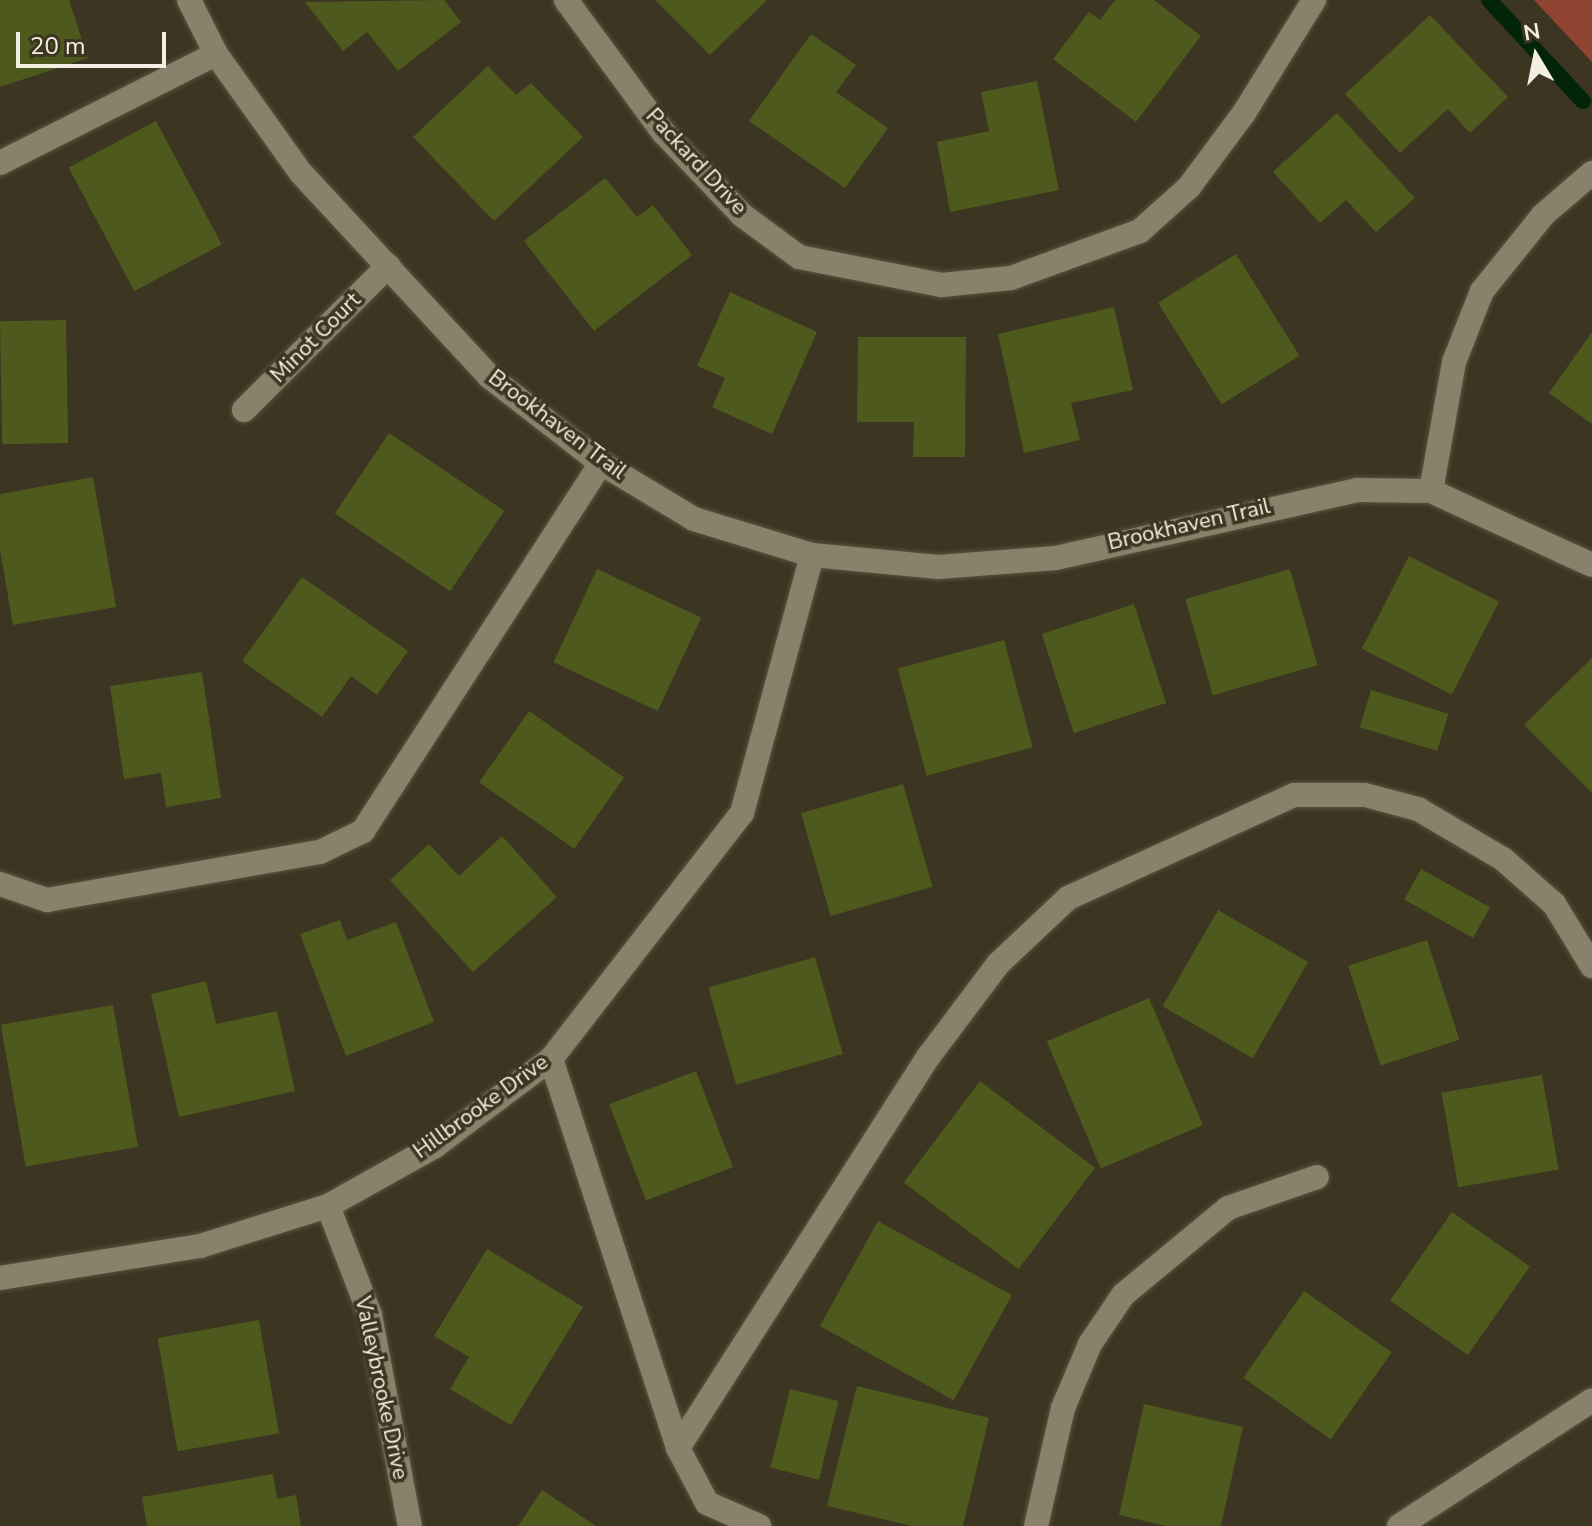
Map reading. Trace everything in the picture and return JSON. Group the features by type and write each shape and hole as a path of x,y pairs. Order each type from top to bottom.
{"street":[{"name":"Brookhaven Trail","path":"189,0 216,54 301,173 490,377 601,463 694,519 812,555 938,567 1056,558 1273,505 1357,490 1431,491 1592,565"},
{"name":"Packard Drive","path":"566,0 663,132 742,215 799,257 942,285 1011,278 1140,231 1189,187 1235,126 1314,0"},
{"path":"0,163 216,54"},
{"path":"1431,491 1454,362 1482,291 1543,215 1592,173"},
{"name":"Minot Court","path":"244,410 388,266"},
{"path":"0,884 47,900 320,852 363,831 601,463"},
{"name":"Hillbrooke Drive","path":"0,1278 200,1246 328,1206 435,1146 551,1059 742,813 812,555"},
{"path":"678,1448 929,1056 998,964 1068,898 1294,795 1365,795 1418,809 1503,859 1554,904 1592,966"},
{"path":"551,1059 678,1448 707,1503 759,1526"},
{"path":"1036,1526 1063,1408 1090,1344 1123,1295 1228,1208 1317,1177"},
{"name":"Valleybrooke Drive","path":"328,1206 370,1315 410,1526"},
{"path":"1399,1526 1592,1400"}],"shaded area":[{"path":"1534,0 1592,0 1592,62"}],"building":[{"path":"0,0 69,0 88,58 0,87"},
{"path":"444,0 461,22 398,71 367,32 343,51 305,2"},
{"path":"655,0 767,0 710,55"},
{"path":"1115,0 1154,0 1201,36 1136,122 1053,59 1089,12 1100,20"},
{"path":"1430,15 1508,97 1470,133 1448,109 1400,153 1345,94"},
{"path":"811,34 856,65 836,92 888,128 845,188 749,121"},
{"path":"488,66 516,95 531,83 583,137 494,221 413,137"},
{"path":"1037,81 1059,190 950,212 937,142 989,131 981,92"},
{"path":"1337,113 1415,198 1376,232 1346,200 1320,223 1273,172"},
{"path":"156,121 222,245 134,291 69,167"},
{"path":"605,178 637,217 653,205 692,255 594,331 524,241"},
{"path":"1236,254 1300,356 1222,405 1158,303"},
{"path":"730,292 817,332 772,434 712,407 725,378 697,366"},
{"path":"1114,307 1133,390 1071,403 1080,440 1024,453 998,334"},
{"path":"66,320 68,443 2,444 0,321"},
{"path":"1592,332 1592,424 1549,393"},
{"path":"858,337 966,337 965,457 913,457 914,422 857,422"},
{"path":"389,433 504,511 450,591 335,513"},
{"path":"93,477 116,607 13,625 0,550 0,494"},
{"path":"1409,556 1499,602 1452,695 1362,649"},
{"path":"597,569 701,618 658,711 553,662"},
{"path":"1290,569 1318,665 1213,695 1185,599"},
{"path":"302,577 408,651 377,695 351,676 322,717 242,661"},
{"path":"1134,604 1166,703 1074,733 1042,634"},
{"path":"1004,640 1033,747 926,776 898,668"},
{"path":"1592,658 1592,793 1524,725"},
{"path":"202,672 221,798 166,807 161,773 124,779 110,686"},
{"path":"1371,690 1448,714 1437,751 1360,727"},
{"path":"529,711 624,778 574,849 479,782"},
{"path":"903,784 932,887 831,916 801,813"},
{"path":"502,836 557,897 473,972 390,880 429,844 459,876"},
{"path":"1421,869 1490,907 1473,938 1404,900"},
{"path":"1218,910 1308,962 1253,1058 1162,1006"},
{"path":"340,920 347,940 396,922 434,1022 346,1056 300,934"},
{"path":"1427,940 1459,1040 1381,1066 1348,966"},
{"path":"815,957 843,1054 736,1085 708,988"},
{"path":"206,981 216,1024 277,1011 295,1091 179,1117 151,994"},
{"path":"1149,998 1203,1125 1101,1168 1047,1041"},
{"path":"113,1005 138,1147 26,1167 1,1025"},
{"path":"696,1071 733,1167 646,1200 609,1104"},
{"path":"1542,1075 1559,1170 1458,1187 1442,1093"},
{"path":"980,1081 1095,1168 1019,1269 904,1182"},
{"path":"1452,1212 1530,1266 1468,1355 1390,1300"},
{"path":"878,1221 1012,1295 954,1400 820,1326"},
{"path":"487,1249 583,1307 511,1425 450,1389 469,1357 434,1336"},
{"path":"1304,1291 1392,1352 1331,1439 1243,1378"},
{"path":"259,1320 279,1433 178,1451 158,1338"},
{"path":"857,1386 989,1418 963,1526 912,1526 827,1506"},
{"path":"790,1389 839,1401 819,1480 770,1468"},
{"path":"1144,1404 1243,1427 1221,1526 1166,1526 1119,1515"},
{"path":"273,1474 277,1499 296,1495 301,1526 147,1526 142,1497"},
{"path":"542,1490 596,1526 518,1526"}],"waterway":[{"path":"1489,0 1583,101"}]}
